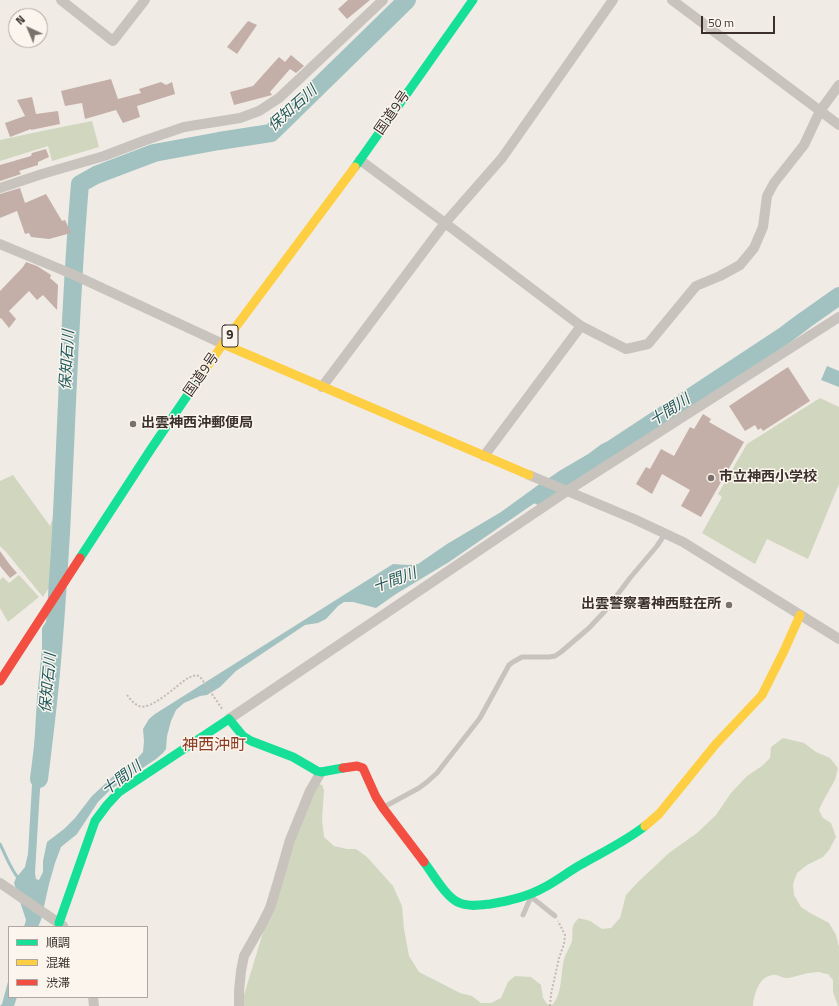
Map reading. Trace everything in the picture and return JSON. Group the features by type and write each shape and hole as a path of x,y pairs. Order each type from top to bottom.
{"main road":[{"name":"国道9号","path":"0,681 151,449 223,344 360,160 472,1"},
{"path":"223,344 529,475"},
{"path":"59,924 95,822 112,798 123,789 229,719 243,736 251,741 293,757 317,771 321,772 357,766 361,767 365,771 376,797 383,808 443,888 458,903 465,905 491,904 530,896 634,834 659,814 715,745 762,695 800,615"}],"street":[{"path":"61,0 113,41 145,0"},
{"path":"0,188 104,156 184,127 240,118 259,111 279,98 383,0"},
{"path":"322,387 446,223 502,158 612,0"},
{"path":"672,0 839,126"},
{"path":"360,160 446,223 581,326 626,350 648,344 696,286 720,276 740,265 754,248 763,227 767,196 770,190 804,145 820,111 839,86"},
{"path":"0,244 72,274 223,344"},
{"path":"229,719 565,490 839,317"},
{"path":"484,456 581,326"},
{"path":"529,475 634,519 692,547 839,639"},
{"path":"239,1006 241,971 244,956 270,908 290,840 310,791 321,772"},
{"path":"3,886 59,924"}],"lane":[{"path":"383,808 418,788 437,773 480,718 509,665 522,657 554,656 589,628 605,611 665,534"},
{"path":"523,915 530,896 555,916"}],"path":[{"path":"127,695 135,704 145,707 156,702 188,678 197,675 201,678 223,710"},
{"path":"550,1006 551,994 559,958 566,935 555,916"}],"green space":[{"path":"92,121 99,147 52,161 48,146 0,161 0,140"},
{"path":"820,398 839,407 839,484 808,559 767,539 755,564 702,533 722,497 718,494 747,444"},
{"path":"13,475 50,526 54,515 58,521 56,577 43,597 0,546 0,481"},
{"path":"19,575 39,597 8,622 0,608 0,580 3,577 9,583"},
{"path":"783,738 804,743 816,752 830,758 838,768 835,780 819,810 823,818 831,823 836,837 829,850 823,857 807,865 797,873 793,884 794,895 801,907 829,923 836,935 839,947 839,1006 833,992 833,980 828,974 819,972 807,973 788,978 775,975 768,976 758,986 753,1006 244,1006 244,995 264,929 303,813 319,784 322,785 324,790 322,820 324,837 334,846 347,849 356,849 367,857 393,886 402,906 404,929 409,956 419,972 460,993 472,996 481,1003 491,1003 501,998 508,982 515,976 531,977 541,985 543,998 547,1004 552,1005 558,996 564,959 572,941 573,927 576,921 579,918 590,921 602,929 611,928 620,918 626,895 669,853 697,833 716,815 731,793 747,776 762,766 770,758 771,747"}],"water":[{"path":"827,366 839,371 839,387 821,380"},
{"path":"541,483 555,489 449,562 376,608 353,602 344,602 338,606 326,619 318,623 305,625 236,671 220,687 207,695 200,696 184,703 176,710 171,721 167,736 166,749 163,753 110,790 98,802 77,834 61,847 49,884 38,926 24,926 26,920 14,883 25,867 28,854 37,698 42,649 42,628 52,613 35,873 36,879 39,880 43,872 43,861 47,842 75,818 92,796 121,769 136,760 143,752 143,729 149,719 155,714 393,564 418,564 447,544 501,512"},
{"path":"8,982 8,998 17,998 14,1006 0,1006 2,1004"}],"building":[{"path":"348,0 370,0 347,19 338,9"},
{"path":"248,21 257,25 237,54 227,47"},
{"path":"291,55 304,66 296,73 290,69 270,92 272,95 234,105 230,92 253,86 279,57 285,62"},
{"path":"111,79 118,99 141,93 139,89 161,82 166,85 172,82 175,94 137,106 140,117 123,123 116,110 85,119 82,103 65,106 61,91"},
{"path":"32,97 36,114 58,111 60,124 31,129 10,137 5,123 25,116 17,100"},
{"path":"46,149 49,157 38,162 38,165 19,171 21,174 0,181 0,165 31,156 32,153"},
{"path":"20,188 25,203 46,194 62,221 65,220 71,233 49,239 31,237 29,233 25,234 17,211 0,218 0,194"},
{"path":"26,262 37,266 51,275 50,278 58,285 57,310 43,295 37,300 29,291 9,311 16,319 9,328 1,318 0,319 0,291"},
{"path":"788,367 810,401 763,431 761,428 758,430 755,425 745,431 729,406"},
{"path":"703,414 711,419 709,422 744,442 701,517 681,506 690,490 662,474 652,494 636,484 646,467 650,469 661,449 674,456 690,427 694,429"},
{"path":"0,551 17,573 10,578 0,566"}],"waterway":[{"name":"保知石川","path":"39,779 49,695 56,608 71,315 80,184 96,175 154,153 271,133 407,0"},
{"name":"十間川","path":"539,496 785,335 839,296"},
{"path":"0,844 11,867 19,879"}],"traffic: fast":[{"path":"355,167 473,0"},
{"path":"80,558 204,371"},
{"path":"59,923 95,821 107,805 119,792 229,719 243,736 251,741 293,757 317,771 321,772 343,768"},
{"path":"424,862 445,891 455,901 467,905 504,902 537,891 645,826"}],"traffic: slow":[{"path":"204,371 355,167"},
{"path":"223,344 529,475"},
{"path":"645,826 659,814 715,745 762,695 800,615"}],"traffic: jam":[{"path":"0,681 80,558"},
{"path":"343,768 357,766 363,768 376,797 383,808 424,862"}],"place":[{"name":"出雲神西沖郵便局","path":"133,424"},
{"name":"市立神西小学校","path":"711,478"},
{"name":"出雲警察署神西駐在所","path":"729,605"}],"district":[{"name":"神西沖町","path":"214,746"}]}
